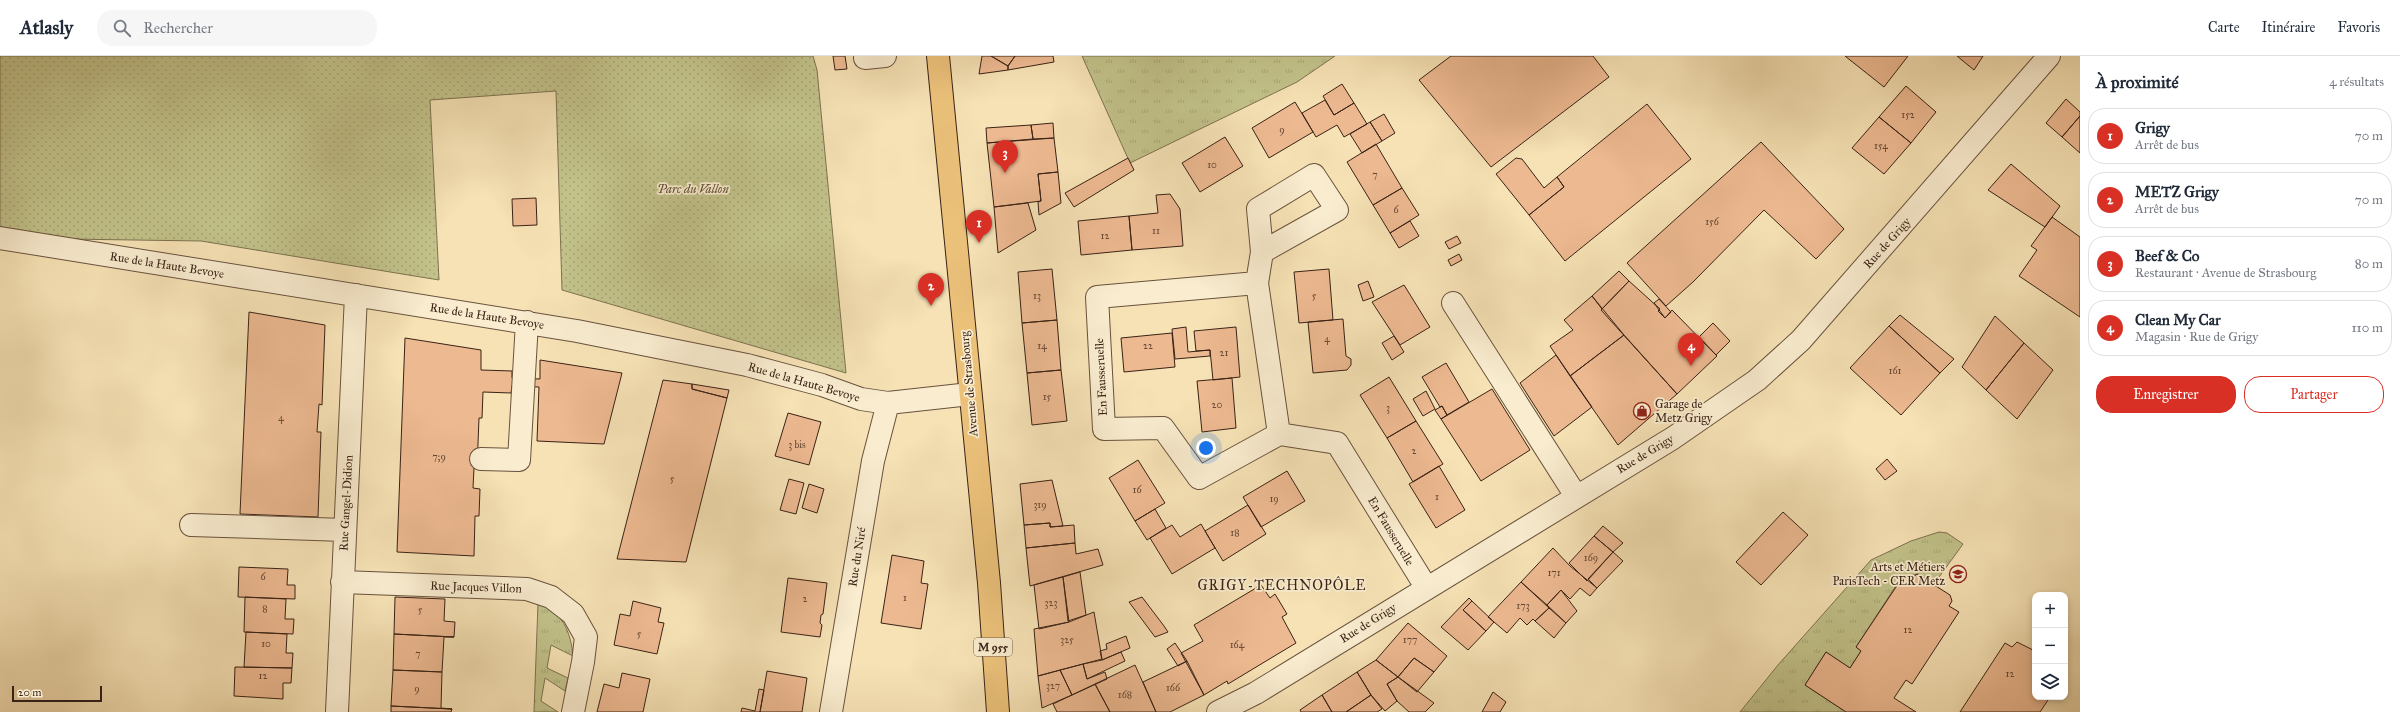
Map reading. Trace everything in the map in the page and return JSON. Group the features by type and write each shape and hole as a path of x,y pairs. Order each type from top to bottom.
{"main road":[{"name":"Avenue de Strasbourg","path":"938,56 989,583 998,712"}],"street":[{"name":"Rue de Grigy","path":"1218,712 1256,693 1426,587 1673,438 1757,380 1790,350 1930,194 2049,56"},
{"name":"Rue de la Haute Bevoye","path":"0,238 527,322 747,365 822,385 861,399 888,403 970,394"},
{"path":"1262,252 1257,283 1279,434"},
{"name":"En Fausseruelle","path":"1257,283 1097,297 1104,429 1163,428 1199,478 1279,434 1337,443 1426,587"},
{"name":"Rue Gangel-Didion","path":"337,712 356,295"},
{"path":"1453,303 1576,496"},
{"path":"481,459 519,460 527,322"},
{"name":"Rue du Niré","path":"831,712 873,461 888,403"},
{"path":"191,525 345,530"},
{"name":"Rue Jacques Villon","path":"342,582 527,589 551,597 573,614 586,637 583,662 572,712"}],"green space":[{"name":"Parc du Vallon","path":"0,56 813,56 817,70 846,373 562,290 556,91 430,100 439,280 201,241 0,238"},
{"path":"1082,56 1335,56 1297,82 1130,163"},
{"path":"1939,532 1947,533 1963,544 1934,584 1919,574 1913,575 1910,579 1903,575 1856,647 1861,651 1850,668 1826,652 1805,685 1846,712 1740,712 1778,665 1871,560 1911,541"},
{"path":"538,603 546,606 559,617 564,624 572,647 573,656 551,645 547,668 568,678 565,691 545,678 541,701 558,712 534,712"}],"building":[{"path":"833,56 845,56 847,69 835,70"},
{"path":"982,56 991,56 1008,66 1008,70 979,74"},
{"path":"991,56 1015,56 1008,66"},
{"path":"1015,56 1053,56 1054,62 1008,70 1008,66"},
{"path":"1451,56 1593,56 1609,77 1491,167 1419,80"},
{"path":"1845,56 1908,56 1884,87"},
{"path":"1957,56 1983,56 1974,70"},
{"path":"1342,84 1354,103 1334,115 1323,96"},
{"path":"1906,86 1936,112 1911,143 1879,117"},
{"path":"2066,99 2080,112 2080,116 2062,137 2046,123"},
{"path":"1325,100 1334,115 1354,103 1367,124 1344,137 1337,125 1316,137 1302,113"},
{"path":"1295,102 1313,132 1269,158 1252,128"},
{"path":"1647,104 1691,159 1565,261 1529,215 1564,187 1557,177"},
{"path":"1384,114 1395,133 1382,141 1370,122"},
{"path":"2080,116 2080,153 2062,137"},
{"path":"1879,117 1911,143 1884,174 1852,148"},
{"path":"1370,122 1382,141 1362,153 1350,134"},
{"path":"1053,123 1054,138 1033,139 1031,125"},
{"path":"1031,125 1033,139 987,143 986,128"},
{"path":"1225,137 1243,166 1200,192 1182,163"},
{"path":"1054,138 1058,172 1038,174 1041,201 994,207 987,143"},
{"path":"1761,142 1844,229 1816,259 1764,210 1693,282 1666,306 1627,263"},
{"path":"1376,144 1402,188 1373,205 1347,162"},
{"path":"1128,158 1134,170 1074,207 1065,193"},
{"path":"1516,158 1522,159 1544,188 1557,177 1564,187 1529,215 1496,174"},
{"path":"2011,164 2060,206 2045,227 1988,190"},
{"path":"1058,172 1061,203 1039,215 1038,202 1041,201 1038,174"},
{"path":"1402,188 1419,215 1390,233 1373,205"},
{"path":"1170,194 1180,209 1183,246 1132,250 1129,216 1158,213 1156,195"},
{"path":"536,198 537,225 513,226 512,199"},
{"path":"1028,203 1036,230 998,253 994,207"},
{"path":"1129,216 1132,250 1081,255 1078,221"},
{"path":"2052,217 2080,237 2080,317 2019,276 2037,250 2031,246"},
{"path":"1410,221 1419,236 1399,248 1390,233"},
{"path":"1457,236 1461,243 1449,249 1445,242"},
{"path":"1459,254 1462,260 1451,266 1448,260"},
{"path":"1052,269 1057,320 1022,323 1018,272"},
{"path":"1329,269 1333,320 1299,323 1294,272"},
{"path":"1619,271 1629,281 1602,309 1592,296"},
{"path":"1368,281 1374,297 1363,301 1358,285"},
{"path":"1629,281 1660,309 1658,311 1665,318 1672,310 1717,356 1677,394 1601,310"},
{"path":"1404,285 1430,327 1400,345 1372,302"},
{"path":"1592,296 1624,335 1570,376 1550,346 1573,330 1564,320"},
{"path":"1659,299 1671,312 1665,318 1654,303"},
{"path":"249,312 325,325 322,405 319,404 317,432 321,432 318,517 240,514"},
{"path":"1900,315 1954,359 1940,373 1889,326"},
{"path":"1995,316 2024,343 1986,390 1962,367"},
{"path":"1343,319 1346,356 1351,359 1351,365 1347,370 1313,373 1308,322"},
{"path":"1057,320 1061,370 1027,373 1022,323"},
{"path":"1713,323 1730,341 1716,355 1699,337"},
{"path":"1889,326 1940,373 1901,415 1850,368"},
{"path":"1186,327 1188,352 1210,350 1210,356 1175,359 1172,329"},
{"path":"1236,327 1240,377 1213,380 1210,350 1196,351 1194,331"},
{"path":"1172,333 1175,367 1124,372 1121,338"},
{"path":"1624,335 1677,394 1618,445 1570,376"},
{"path":"1394,336 1404,352 1392,360 1382,343"},
{"path":"405,338 481,350 481,370 512,371 512,378 540,379 540,360 622,373 604,444 537,441 539,387 512,386 511,393 483,392 482,418 479,418 477,469 474,468 473,488 480,489 479,516 475,516 474,556 397,552"},
{"path":"2024,343 2053,370 2017,419 1986,390"},
{"path":"1556,355 1592,407 1554,436 1520,383"},
{"path":"1446,363 1469,402 1447,415 1442,406 1440,407 1422,377"},
{"path":"1061,370 1067,421 1032,425 1027,373"},
{"path":"1389,377 1416,421 1387,438 1360,395"},
{"path":"1232,378 1236,428 1202,432 1197,381"},
{"path":"663,380 692,384 692,389 727,398 686,562 617,559"},
{"path":"692,384 729,390 727,398 692,389"},
{"path":"1492,389 1530,450 1481,481 1441,419"},
{"path":"1426,391 1435,409 1423,416 1413,399"},
{"path":"1442,406 1447,415 1441,419 1435,410"},
{"path":"788,413 821,422 809,465 775,456"},
{"path":"1416,421 1443,464 1413,482 1387,438"},
{"path":"1887,459 1897,471 1885,480 1876,469"},
{"path":"1138,460 1165,503 1135,521 1109,478"},
{"path":"1439,466 1465,510 1436,528 1409,484"},
{"path":"1287,471 1305,501 1261,527 1243,497"},
{"path":"789,479 804,483 796,514 780,510"},
{"path":"1052,480 1063,526 1050,527 1050,523 1024,525 1020,484"},
{"path":"809,484 824,489 817,513 802,508"},
{"path":"1248,505 1266,534 1223,561 1205,531"},
{"path":"1155,509 1166,528 1147,540 1135,521"},
{"path":"1783,512 1808,535 1761,585 1736,562"},
{"path":"1050,523 1050,527 1074,525 1075,543 1026,548 1024,525"},
{"path":"1201,524 1215,548 1172,574 1150,538 1172,525 1180,537"},
{"path":"1603,526 1623,543 1613,552 1594,536"},
{"path":"1594,536 1613,552 1587,581 1569,563"},
{"path":"1075,543 1076,554 1098,549 1103,565 1030,586 1026,548"},
{"path":"1553,548 1570,566 1597,588 1590,596 1580,588 1570,599 1561,590 1547,605 1521,582"},
{"path":"1613,552 1623,561 1597,588 1588,579"},
{"path":"892,555 924,561 921,583 928,584 921,629 881,623"},
{"path":"239,567 288,569 287,585 295,585 295,599 238,597"},
{"path":"1080,572 1086,615 1068,621 1063,577"},
{"path":"1917,574 1950,595 1952,601 1949,606 1959,612 1912,684 1906,680 1894,698 1916,712 1846,712 1805,685 1826,652 1850,668 1861,651 1856,647 1904,575 1910,579"},
{"path":"1063,577 1069,622 1039,629 1034,585"},
{"path":"788,578 827,583 823,614 821,615 820,623 822,625 820,637 781,632"},
{"path":"1521,582 1549,608 1535,621 1533,619 1527,625 1520,618 1507,633 1488,617"},
{"path":"1261,585 1270,598 1275,594 1287,614 1282,617 1296,643 1228,684 1227,681 1204,695 1181,653 1203,641 1194,625"},
{"path":"1561,590 1577,611 1566,623 1547,605"},
{"path":"245,597 286,599 285,619 294,619 293,634 244,632"},
{"path":"395,597 445,599 444,621 455,622 454,637 394,634"},
{"path":"1142,597 1168,632 1155,637 1129,602"},
{"path":"1469,598 1472,601 1463,610 1486,631 1468,650 1441,627"},
{"path":"633,601 661,608 658,622 664,623 657,654 614,645 620,614 630,616"},
{"path":"1472,601 1494,622 1486,631 1463,610"},
{"path":"1549,608 1566,623 1554,638 1535,621"},
{"path":"1094,612 1102,659 1038,676 1034,629 1069,622"},
{"path":"1408,623 1447,656 1434,672 1414,658 1398,677 1376,660"},
{"path":"246,632 287,634 286,653 293,653 292,668 244,667"},
{"path":"394,634 454,637 444,637 442,672 393,670"},
{"path":"1126,636 1130,648 1102,660 1100,651 1107,649 1106,644"},
{"path":"2017,642 2032,650 2032,700 2048,700 2040,712 1960,712 2005,643 2012,647"},
{"path":"1175,643 1187,661 1178,666 1167,649"},
{"path":"1121,652 1125,661 1087,679 1083,664 1102,660"},
{"path":"1414,658 1434,672 1417,692 1398,677"},
{"path":"1376,660 1398,677 1387,684 1397,701 1385,711 1371,695 1357,672"},
{"path":"1187,661 1204,695 1170,712 1156,712 1143,682"},
{"path":"1083,664 1087,679 1105,672 1107,679 1072,695 1060,670"},
{"path":"1135,665 1156,712 1110,712 1095,684"},
{"path":"235,667 292,668 291,683 283,683 283,699 234,696"},
{"path":"393,670 442,672 441,708 452,709 391,706"},
{"path":"1060,670 1072,695 1042,708 1038,676"},
{"path":"767,671 807,678 802,712 760,712"},
{"path":"1357,672 1371,695 1346,712 1332,712 1322,695"},
{"path":"622,673 650,679 643,712 597,712 604,684 619,688"},
{"path":"1398,677 1434,703 1425,712 1409,712 1397,701 1387,684"},
{"path":"1095,684 1110,712 1057,712 1053,704"},
{"path":"759,689 764,690 760,712 741,712 742,708 755,711"},
{"path":"1493,692 1506,702 1500,712 1482,712"},
{"path":"1322,695 1332,712 1301,712 1300,710"},
{"path":"1371,695 1382,709 1377,712 1346,712"},
{"path":"391,706 452,709 451,712 391,712"}],"place":[{"name":"Beef & Co","path":"1005,173"},
{"name":"Grigy","path":"979,243"},
{"name":"METZ Grigy","path":"931,306"},
{"name":"Clean My Car","path":"1691,366"},
{"name":"Garage de Metz Grigy","path":"1642,411"},
{"name":"Arts et Métiers ParisTech - CER Metz","path":"1958,574"}],"district":[{"name":"GRIGY-TECHNOPÔLE","path":"1282,585"}]}
